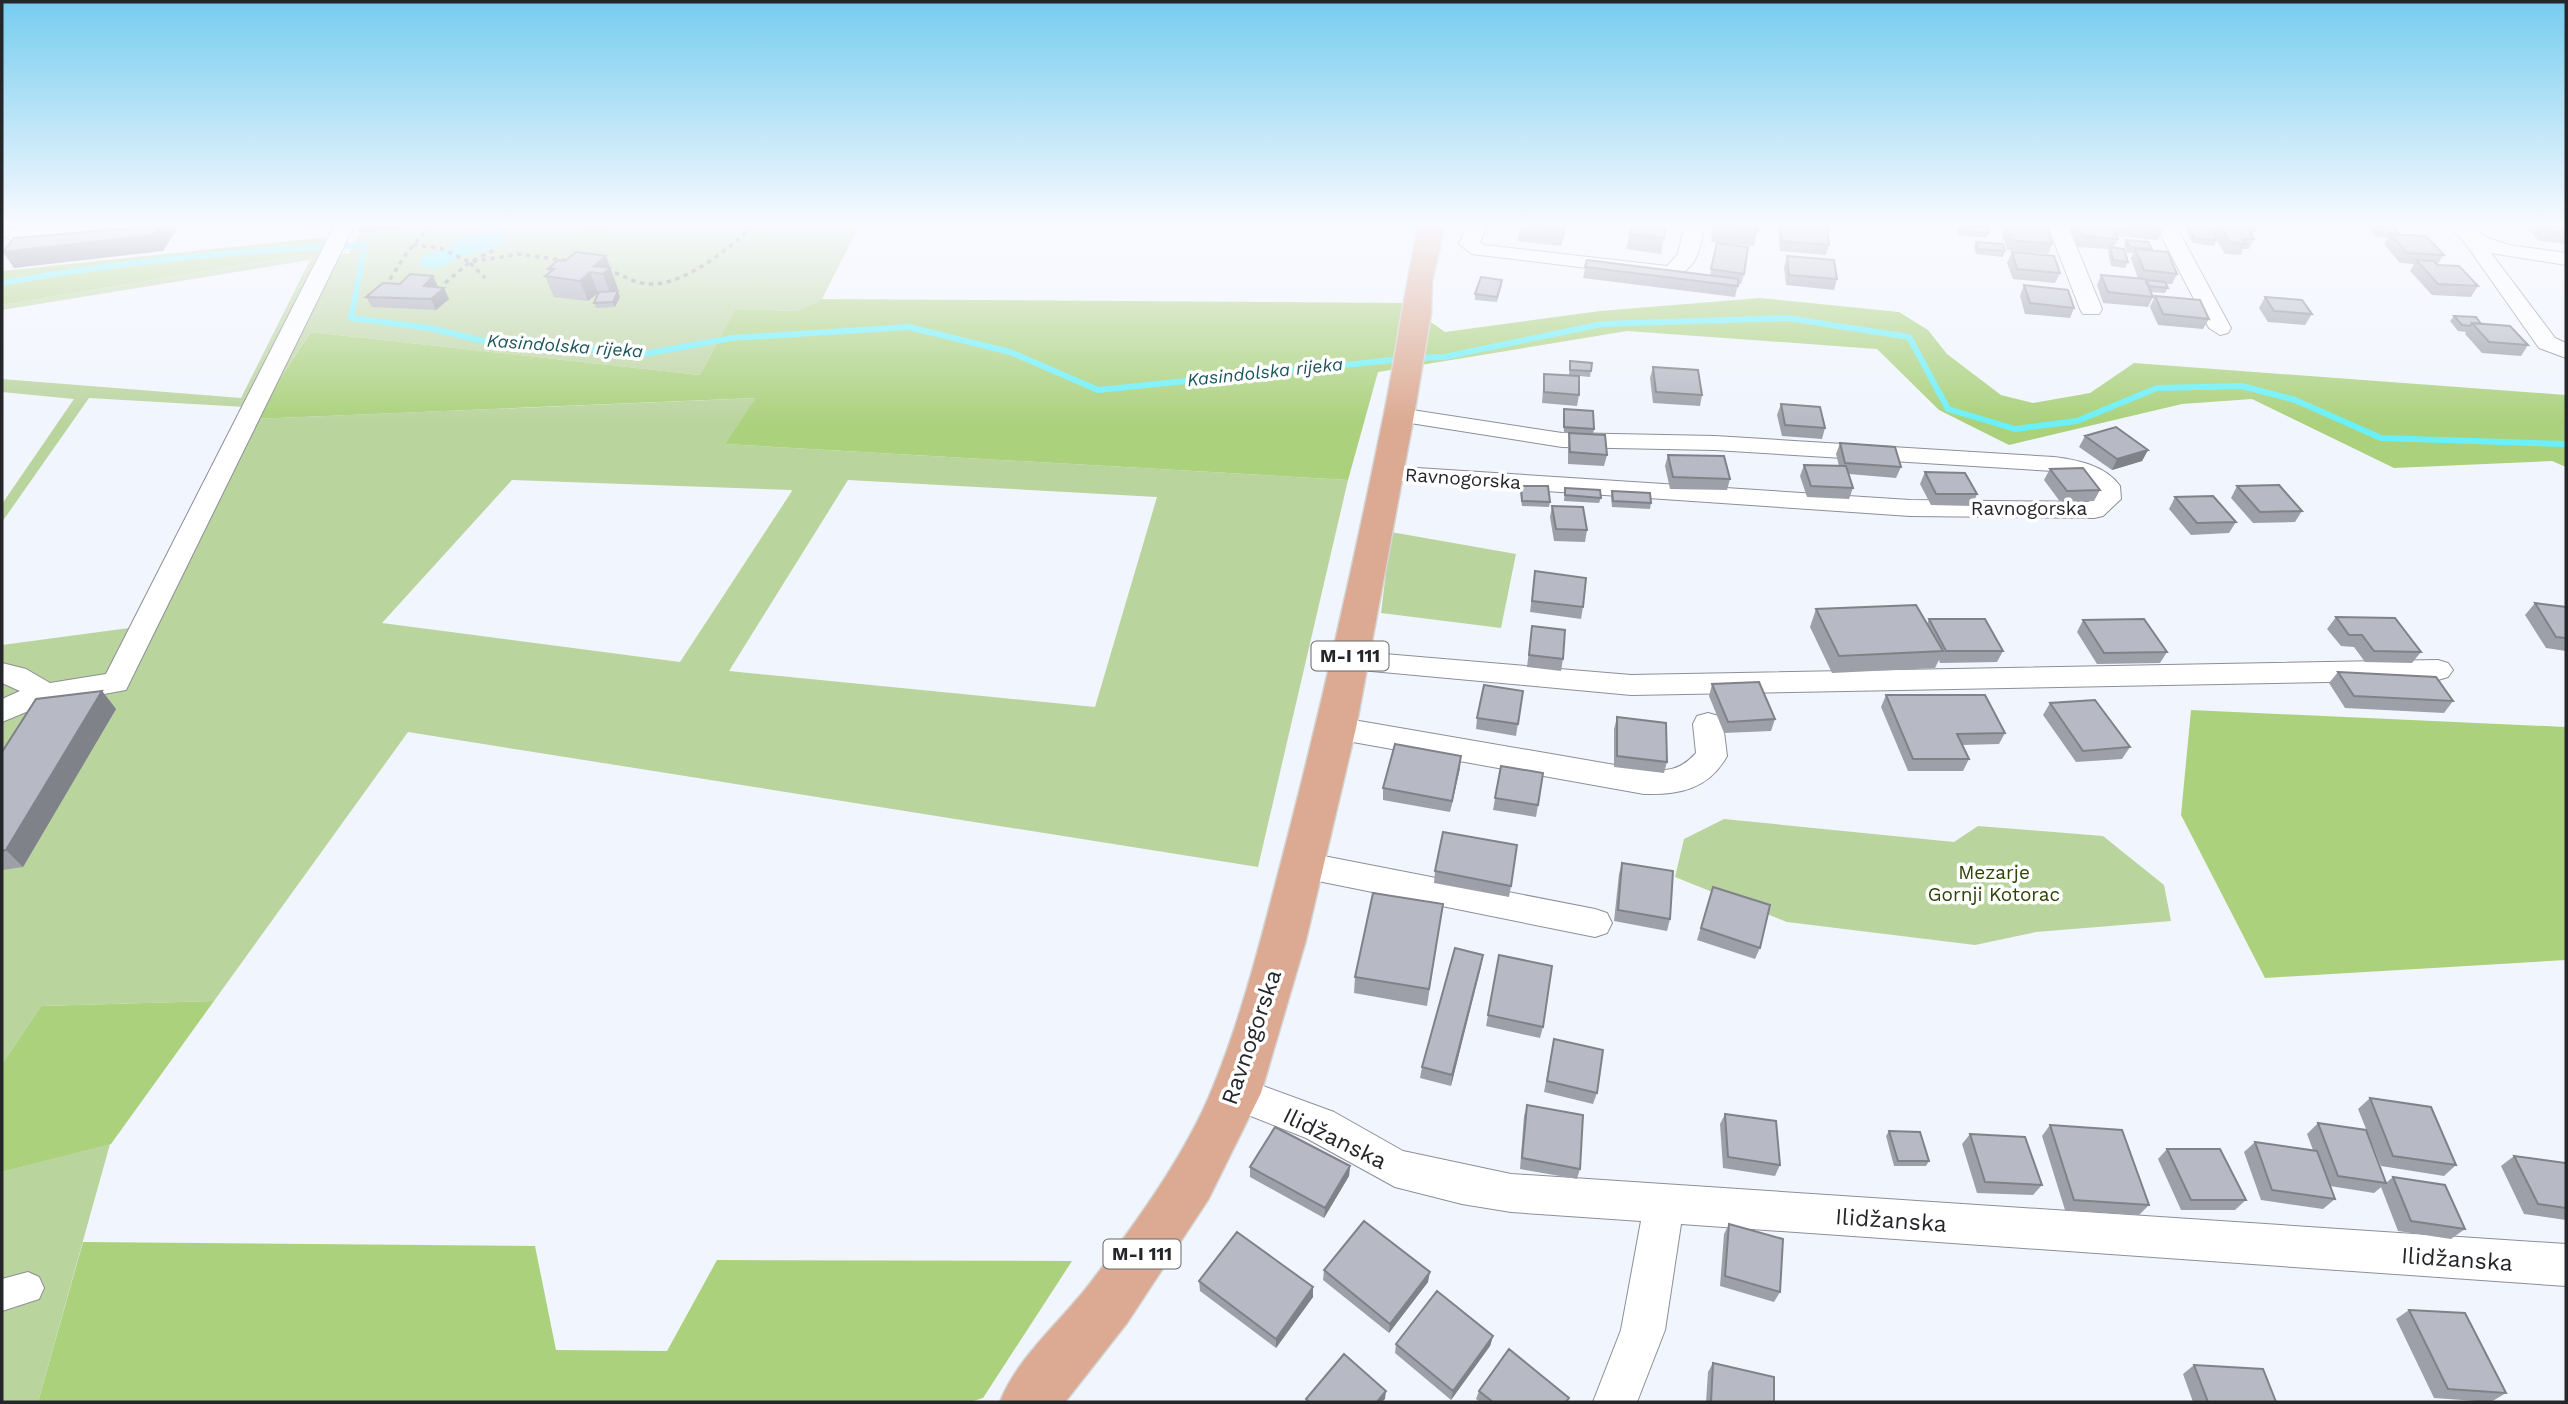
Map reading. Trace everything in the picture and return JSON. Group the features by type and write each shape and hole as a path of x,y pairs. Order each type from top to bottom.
{"main road":[{"name":"Ravnogorska","path":"1029,1402 1108,1304 1191,1183 1236,1093 1303,865 1336,728 1399,415 1417,314 1418,292"}],"street":[{"path":"2,711 37,696 116,683 312,292"},
{"path":"2084,292 2091,309"},
{"path":"2201,292 2220,328"},
{"path":"2509,292 2547,343 2566,351"},
{"name":"Ravnogorska","path":"1386,473 1910,508 2094,510 2108,499 2107,486 2096,476 2080,468 2054,464 1715,443 1562,440 1399,415"},
{"path":"1349,661 1631,685 2438,670"},
{"path":"2,674 32,683 38,688 37,696"},
{"path":"1336,728 1644,782 1671,783 1690,780 1712,756 1708,724"},
{"path":"1303,865 1595,923"},
{"name":"Ilidžanska","path":"1236,1093 1321,1125 1395,1168 1511,1193 2566,1265"},
{"path":"1615,1402 1643,1330 1664,1205"}],"green space":[{"path":"2,292 82,292 2,305"},
{"path":"82,292 116,292 2,310 2,305"},
{"path":"294,292 826,292 822,299 797,311 735,309 700,375 311,332 253,419 757,398 725,444 1348,480 1258,867 408,732 214,1001 41,1006 2,1064 2,645 129,628 245,407 89,398 2,522 2,504 74,399 2,392 2,379 241,398","holes":["512,480 791,490 680,662 382,623","848,480 1157,497 1095,707 729,671"]},
{"path":"1760,298 1899,312 1928,330 1947,354 2001,395 2033,403 2090,393 2134,363 2566,395 2566,467 2552,461 2394,468 2252,399 2182,404 2009,445 1939,410 1877,349 1627,331 1378,372 1348,480 725,444 756,398 253,419 311,332 700,375 735,309 797,311 822,299 1404,303 1445,332 1600,311"},
{"path":"1391,532 1516,554 1501,628 1381,613"},
{"path":"2191,710 2566,727 2566,960 2265,978 2181,815"},
{"name":"Mezarje Gornji Kotorac","path":"1724,819 1954,842 1978,826 2103,836 2164,885 2171,921 2036,932 1975,945 1787,922 1675,877 1684,839"},
{"path":"214,1001 111,1144 2,1172 2,1064 41,1006"},
{"path":"110,1144 38,1402 2,1402 2,1172"},
{"path":"83,1242 535,1246 556,1350 667,1351 717,1260 1072,1261 983,1398 970,1402 38,1402"}],"building":[{"path":"373,292 440,292 431,299 366,297"},
{"path":"599,292 618,292 613,302 594,303"},
{"path":"1476,292 1499,292 1497,297 1475,294"},
{"path":"2026,292 2069,292 2074,308 2030,303"},
{"path":"2108,292 2151,292 2153,297"},
{"path":"2155,296 2200,300 2209,319 2163,314"},
{"path":"2265,297 2302,300 2312,314 2274,311"},
{"path":"2454,316 2476,317 2481,324 2462,325"},
{"path":"2472,323 2510,326 2528,345 2489,342"},
{"path":"1570,361 1592,363 1591,371 1570,370"},
{"path":"1653,367 1698,370 1702,395 1656,392"},
{"path":"1544,374 1579,376 1579,395 1544,392"},
{"path":"1781,404 1820,407 1825,428 1785,425"},
{"path":"1564,409 1593,411 1594,429 1564,427"},
{"path":"2116,427 2148,450 2117,459 2085,436"},
{"path":"1569,433 1605,435 1607,455 1570,452"},
{"path":"1840,443 1895,447 1901,467 1845,463"},
{"path":"1668,455 1724,456 1730,479 1673,477"},
{"path":"1804,465 1846,466 1853,488 1811,486"},
{"path":"2083,468 2100,490 2067,491 2050,469"},
{"path":"1925,472 1965,473 1977,494 1936,494"},
{"path":"2279,485 2302,511 2260,512 2237,486"},
{"path":"1521,486 1548,486 1550,502 1522,501"},
{"path":"1565,488 1600,490 1601,498 1565,495"},
{"path":"1612,491 1650,493 1651,503 1613,501"},
{"path":"2213,496 2236,522 2197,523 2175,497"},
{"path":"1552,506 1583,507 1587,530 1556,529"},
{"path":"1535,571 1586,578 1583,607 1532,601"},
{"path":"2535,603 2566,607 2566,638 2556,637"},
{"path":"1916,605 1943,651 1839,656 1816,609"},
{"path":"2336,617 2395,618 2421,652 2374,651 2362,635 2349,635"},
{"path":"1929,619 1985,619 2003,651 1946,651"},
{"path":"2144,619 2167,652 2104,653 2083,620"},
{"path":"1532,626 1565,630 1563,659 1529,655"},
{"path":"2338,672 2436,677 2453,701 2354,696"},
{"path":"1759,682 1775,719 1728,722 1712,684"},
{"path":"1484,685 1523,691 1518,724 1477,718"},
{"path":"102,691 6,850 2,851 2,752 36,699"},
{"path":"1886,695 1985,695 2005,733 1957,734 1969,759 1913,759"},
{"path":"2095,700 2130,747 2083,751 2050,703"},
{"path":"1617,717 1666,723 1667,762 1617,756"},
{"path":"1395,744 1461,756 1452,801 1383,788"},
{"path":"1501,766 1543,773 1538,805 1495,798"},
{"path":"1443,832 1517,845 1511,886 1435,871"},
{"path":"1622,863 1673,871 1670,919 1618,910"},
{"path":"1713,887 1770,905 1760,948 1701,928"},
{"path":"1373,893 1443,904 1429,989 1355,977"},
{"path":"1455,948 1483,955 1452,1075 1422,1067"},
{"path":"1499,955 1552,966 1543,1027 1488,1015"},
{"path":"1554,1039 1603,1050 1597,1093 1547,1081"},
{"path":"2370,1098 2431,1107 2456,1165 2393,1156"},
{"path":"1527,1105 1583,1115 1580,1169 1522,1158"},
{"path":"1725,1114 1776,1121 1780,1165 1728,1157"},
{"path":"2318,1123 2366,1130 2386,1183 2338,1176"},
{"path":"2050,1125 2122,1130 2149,1205 2074,1200"},
{"path":"1275,1127 1350,1166 1325,1208 1250,1167"},
{"path":"1889,1131 1920,1132 1929,1161 1898,1161"},
{"path":"1970,1134 2025,1137 2042,1185 1985,1182"},
{"path":"2255,1142 2317,1151 2335,1199 2272,1190"},
{"path":"2167,1149 2220,1149 2246,1200 2191,1200"},
{"path":"2514,1156 2566,1163 2566,1208 2538,1204"},
{"path":"2393,1177 2445,1185 2465,1229 2411,1221"},
{"path":"1364,1221 1430,1272 1390,1324 1324,1270"},
{"path":"1729,1224 1783,1239 1780,1292 1725,1276"},
{"path":"1237,1232 1313,1287 1276,1339 1199,1281"},
{"path":"1437,1291 1493,1336 1453,1391 1396,1344"},
{"path":"2409,1310 2465,1313 2506,1393 2448,1389"},
{"path":"1509,1349 1569,1398 1566,1402 1493,1402 1479,1391"},
{"path":"1344,1354 1386,1391 1377,1402 1309,1402 1306,1399"},
{"path":"1713,1363 1774,1377 1774,1402 1711,1402"},
{"path":"2194,1365 2263,1369 2276,1402 2208,1402"}],"waterway":[{"name":"Kasindolska rijeka","path":"356,292 351,318 430,328 479,340 644,354 732,338 909,327 1010,352 1098,390 1403,359"},
{"name":"Kasindolska rijeka","path":"1416,358 1444,357 1602,324 1787,318 1909,337 1948,409 2015,429 2077,421 2157,388 2242,386 2295,400 2381,438 2566,444"}]}
